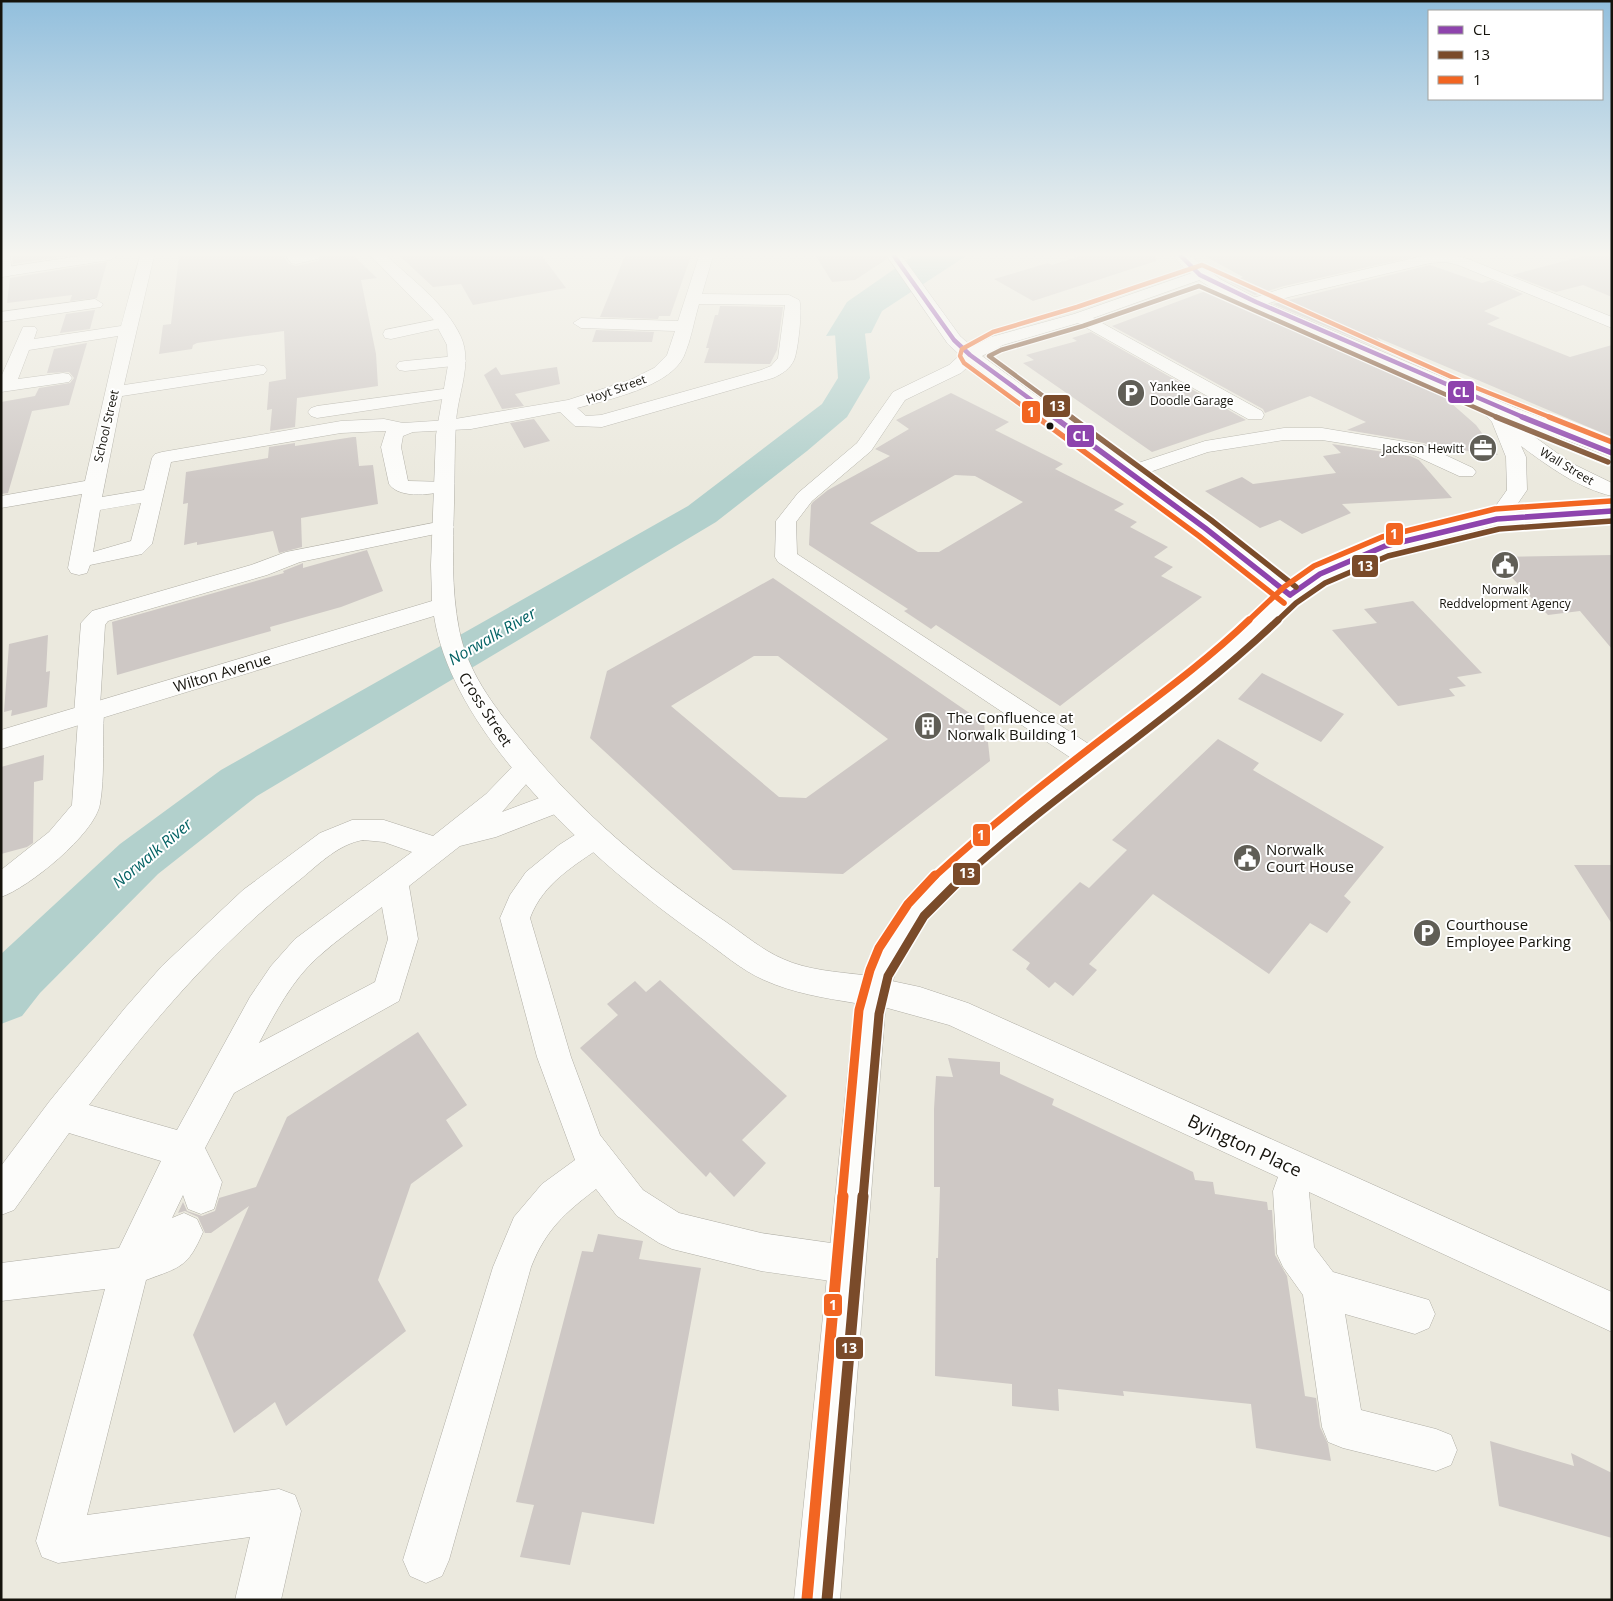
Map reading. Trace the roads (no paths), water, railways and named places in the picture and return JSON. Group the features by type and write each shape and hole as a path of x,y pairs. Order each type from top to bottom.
{"main road":[{"path":"4,387 28,331"},
{"path":"22,346 122,331"},
{"name":"School Street","path":"127,331 91,495 80,564 134,549 141,544 153,495"},
{"path":"391,334 407,331"},
{"name":"Cross Street","path":"449,331 453,338 457,361 446,426 443,527 444,605 448,632 461,671 490,719 528,768 558,802 594,837 651,887 764,965 799,978 873,992"},
{"name":"Hoyt Street","path":"153,495 162,458 342,427 384,425 402,428 446,426 565,407 622,389 666,369 675,357 683,331"},
{"path":"565,407 582,422 602,422 767,374 777,370 786,359 790,331"},
{"path":"949,331 962,348 1127,473 1205,528 1290,594"},
{"path":"962,348 997,341 1033,331"},
{"path":"1104,331 1255,415"},
{"name":"Wall Street","path":"1321,331 1470,396 1609,451"},
{"path":"962,348 955,369 899,396 864,447 805,497 786,521 786,557 1092,759"},
{"path":"405,366 457,361"},
{"path":"114,392 258,370"},
{"path":"4,387 63,378"},
{"path":"317,412 451,393"},
{"name":"Wall Street","path":"1470,396 1558,464 1593,483 1612,490"},
{"name":"Wall Street","path":"1497,519 1517,490 1516,457 1500,421"},
{"path":"402,428 394,433 391,447 399,484 409,488 444,486"},
{"path":"1127,473 1205,447 1284,434 1322,434 1417,449 1466,472"},
{"path":"1,502 91,495 153,495"},
{"path":"817,1600 866,1034 873,992 879,973 898,935 916,910 935,889 976,852 1092,759 1155,712 1248,635 1290,594 1320,574 1385,546 1497,519 1612,511"},
{"path":"1,886 55,844 79,820 86,806 93,623 100,616 259,570 294,557 443,527"},
{"name":"Wilton Avenue","path":"1,740 444,605"},
{"path":"258,1600 279,1511 58,1540 130,1267 185,1150 220,1082 261,1007 282,976 306,948 496,801 528,768"},
{"path":"1,1197 61,1114 157,994 224,925 263,889 300,862 330,841 351,831 364,829 444,843 558,802"},
{"path":"594,837 546,869 519,904 515,918 554,1057 586,1146 630,1203 672,1230 761,1252 845,1264"},
{"path":"220,1082 388,990 403,939 393,882"},
{"name":"Byington Place","path":"873,992 920,1000 957,1013 1612,1312"},
{"path":"61,1114 185,1150 198,1168 204,1182 201,1196"},
{"path":"426,1560 512,1267 526,1230 555,1197 600,1164"},
{"path":"1299,1169 1291,1191 1296,1254 1321,1288 1344,1427 1436,1450"},
{"path":"1,1282 130,1267 157,1258 177,1245 184,1232"},
{"path":"1321,1288 1415,1314"}],"water":[{"path":"829,331 872,331 871,333 826,336"}],"waterway":[{"name":"Norwalk River","path":"1,997 19,975 139,859 239,783 702,514 794,443 835,410 854,378 850,334 852,331"}],"place":[{"name":"Yankee Doodle Garage","path":"1131,393"},
{"name":"Jackson Hewitt","path":"1483,448"},
{"name":"Norwalk Reddvelopment Agency","path":"1505,565"},
{"name":"The Confluence at Norwalk Building 1","path":"928,726"},
{"name":"Norwalk Court House","path":"1247,858"},
{"name":"Courthouse Employee Parking","path":"1427,933"}]}
